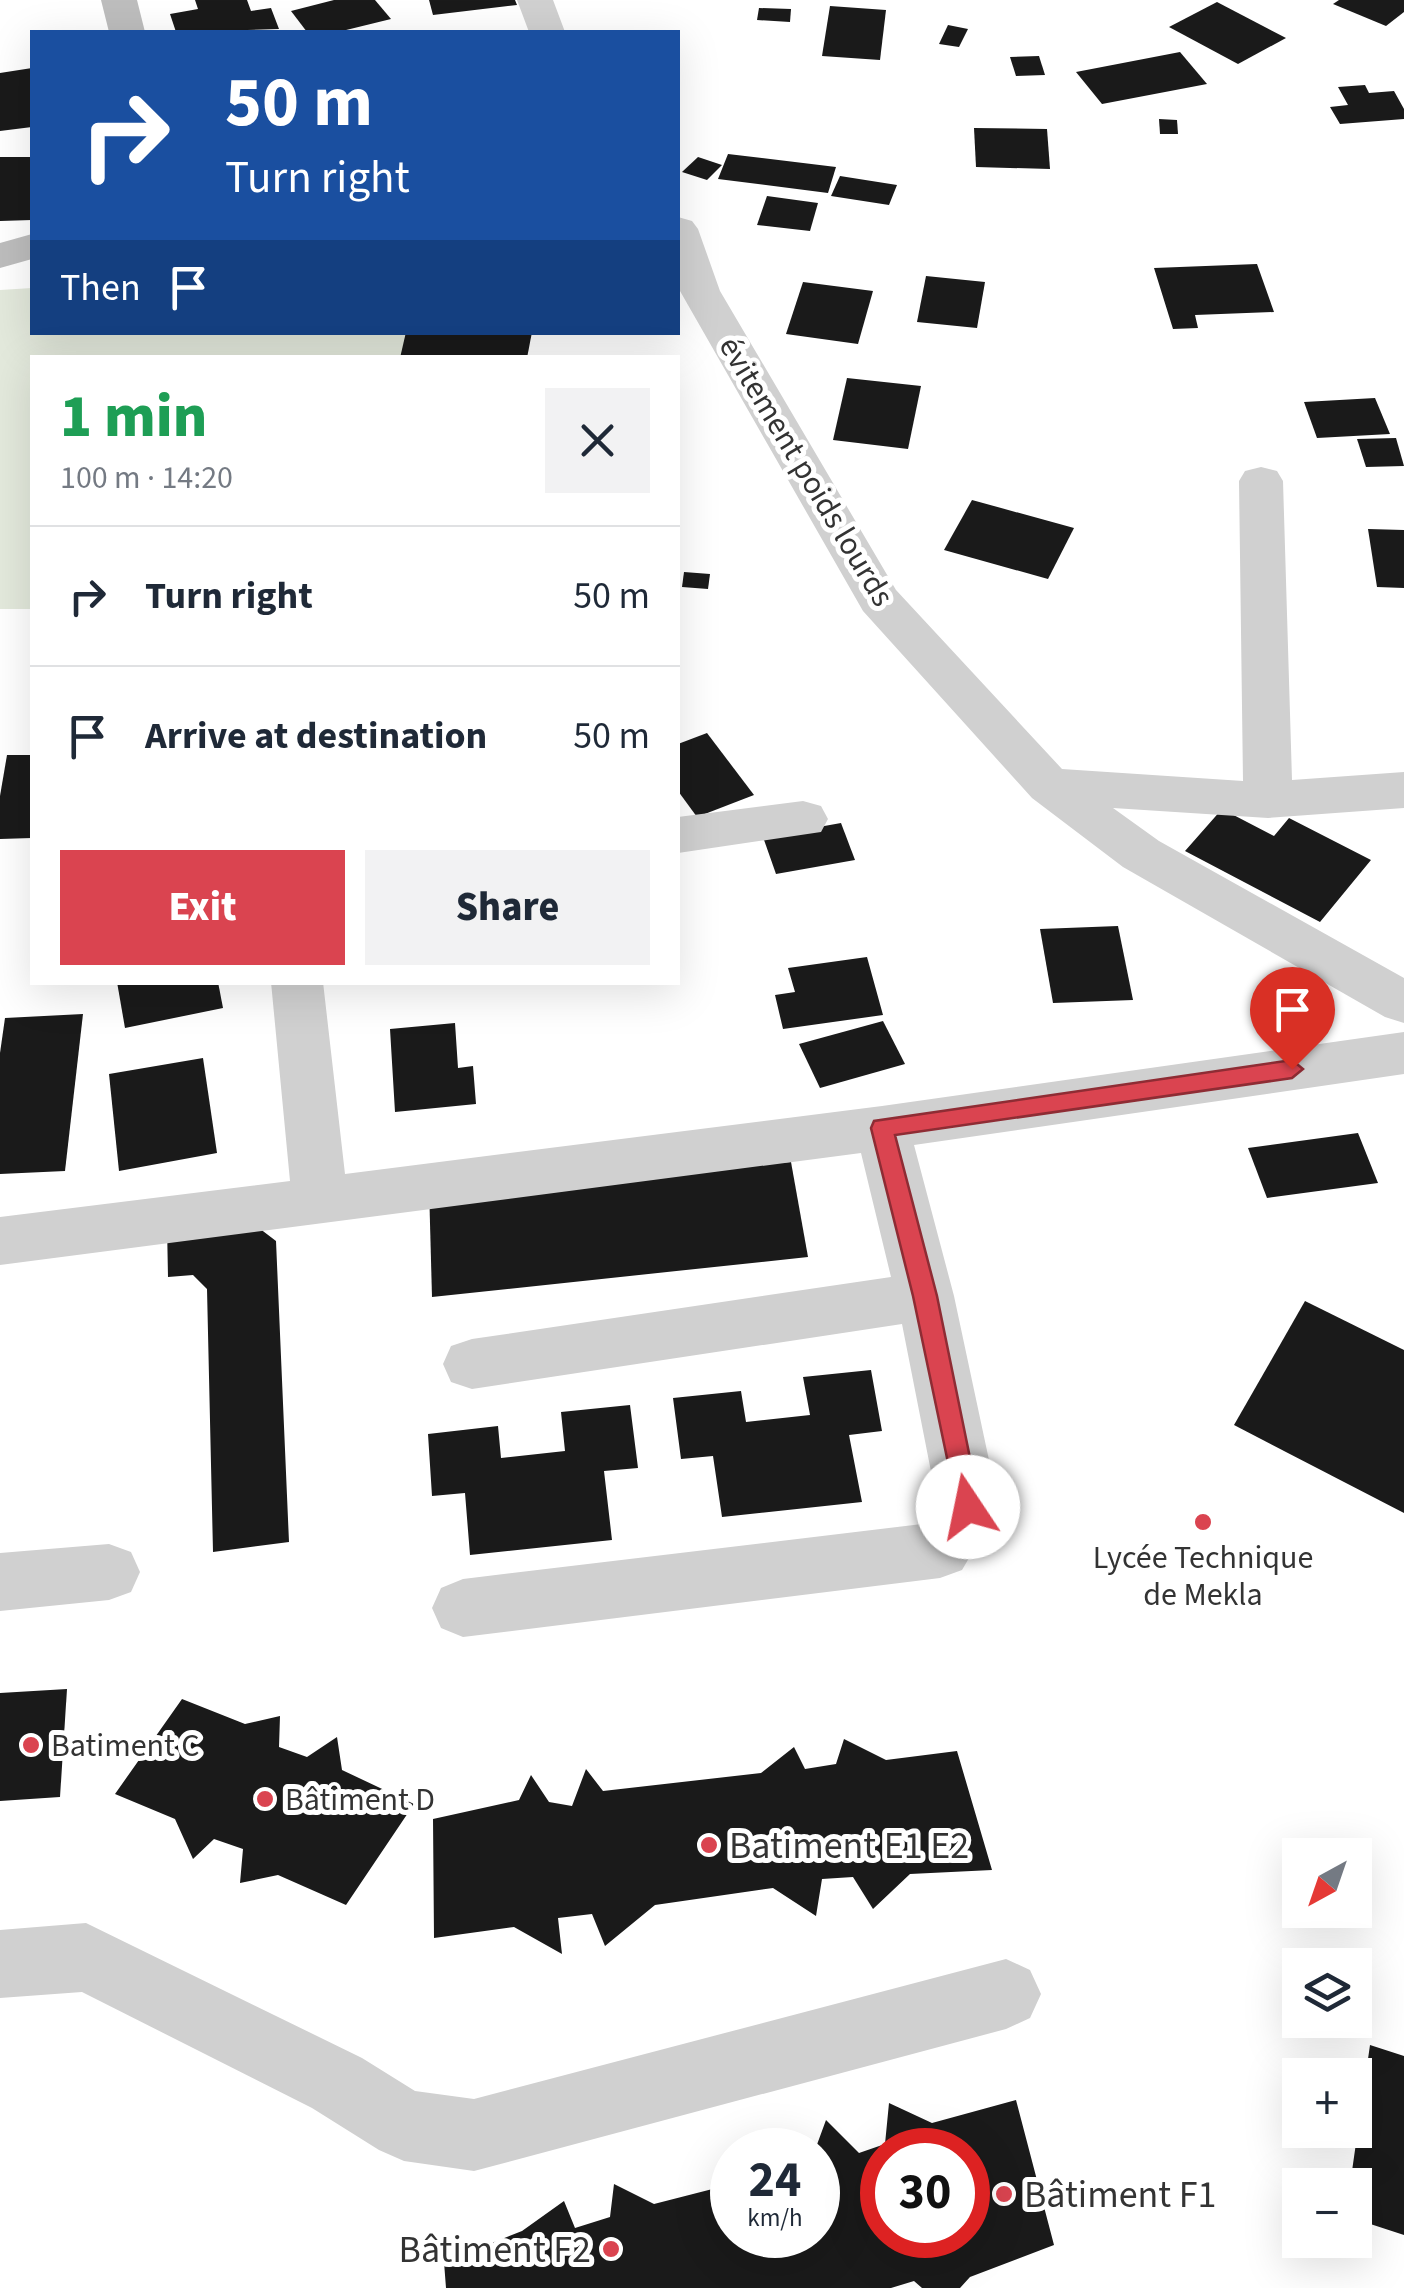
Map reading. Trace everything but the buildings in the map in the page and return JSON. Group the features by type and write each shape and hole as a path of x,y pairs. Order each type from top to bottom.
{"main road":[{"path":"119,0 126,30"},
{"path":"0,256 30,247"}],"street":[{"path":"535,0 545,30"},
{"name":"évitement poids lourds","path":"680,235 700,291 879,600 1049,786 1141,854 1404,1003"},
{"path":"1261,481 1268,800"},
{"path":"1049,786 1268,800 1404,790"},
{"path":"680,836 802,820"},
{"path":"297,985 320,1200"},
{"path":"0,1241 882,1128 1404,1053"},
{"path":"463,1608 940,1550 968,1507 925,1296 882,1128"},
{"path":"472,1364 925,1296"},
{"path":"0,1582 109,1572"},
{"path":"0,1964 86,1958 338,2084 404,2125 474,2135 1006,1994"}],"shaded area":[{"path":"30,288 30,335 508,335 505,355 30,355 30,609 0,609 0,290"}],"place":[{"name":"Lycée Technique de Mekla","path":"1203,1522"},
{"name":"Batiment C","path":"31,1745"},
{"name":"Bâtiment D","path":"265,1799"},
{"name":"Batiment E1 E2","path":"709,1845"},
{"name":"Bâtiment F1","path":"1004,2194"},
{"name":"Bâtiment F2","path":"611,2249"}],"route":[{"path":"968,1507 925,1296 882,1128 1292,1069"}]}
